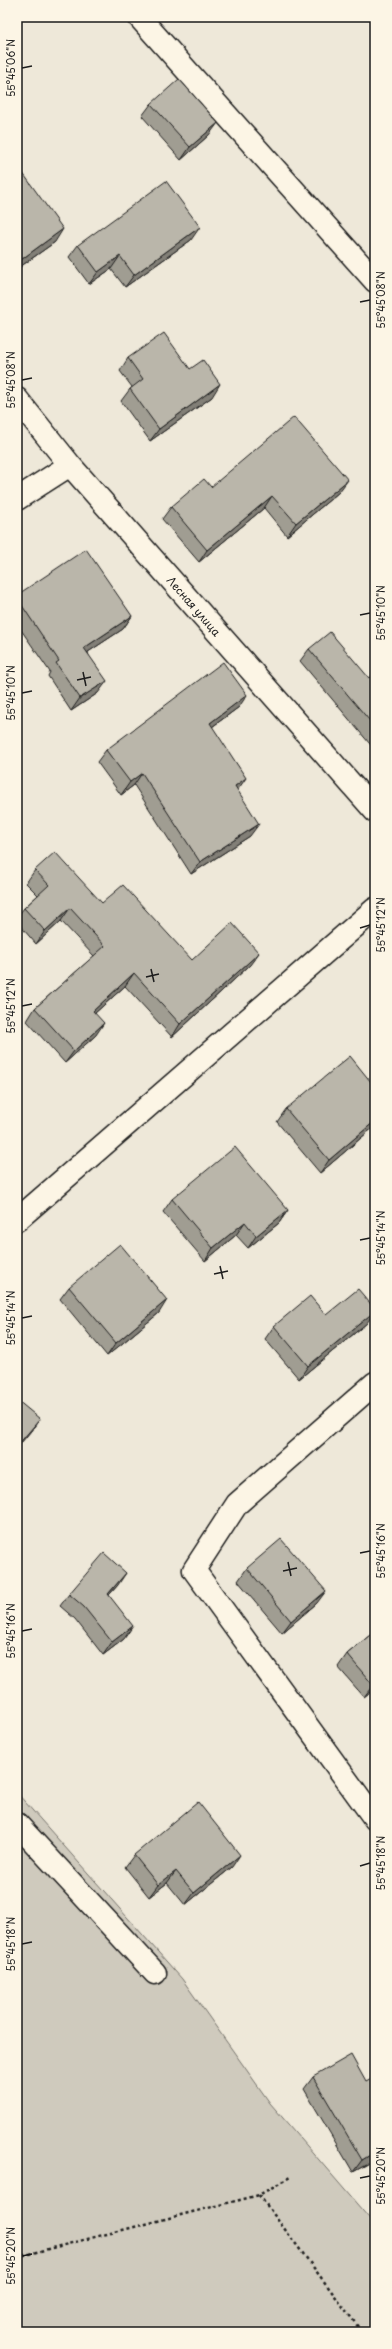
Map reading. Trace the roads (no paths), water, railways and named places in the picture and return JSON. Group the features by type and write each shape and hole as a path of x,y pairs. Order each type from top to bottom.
{"street":[{"path":"139,17 375,281"},
{"name":"Лесная улица","path":"17,399 70,466 375,811"},
{"path":"17,499 70,466"},
{"path":"17,1220 375,909"},
{"path":"375,1383 237,1504 194,1570 375,1819"},
{"path":"17,1824 155,1973"}]}
